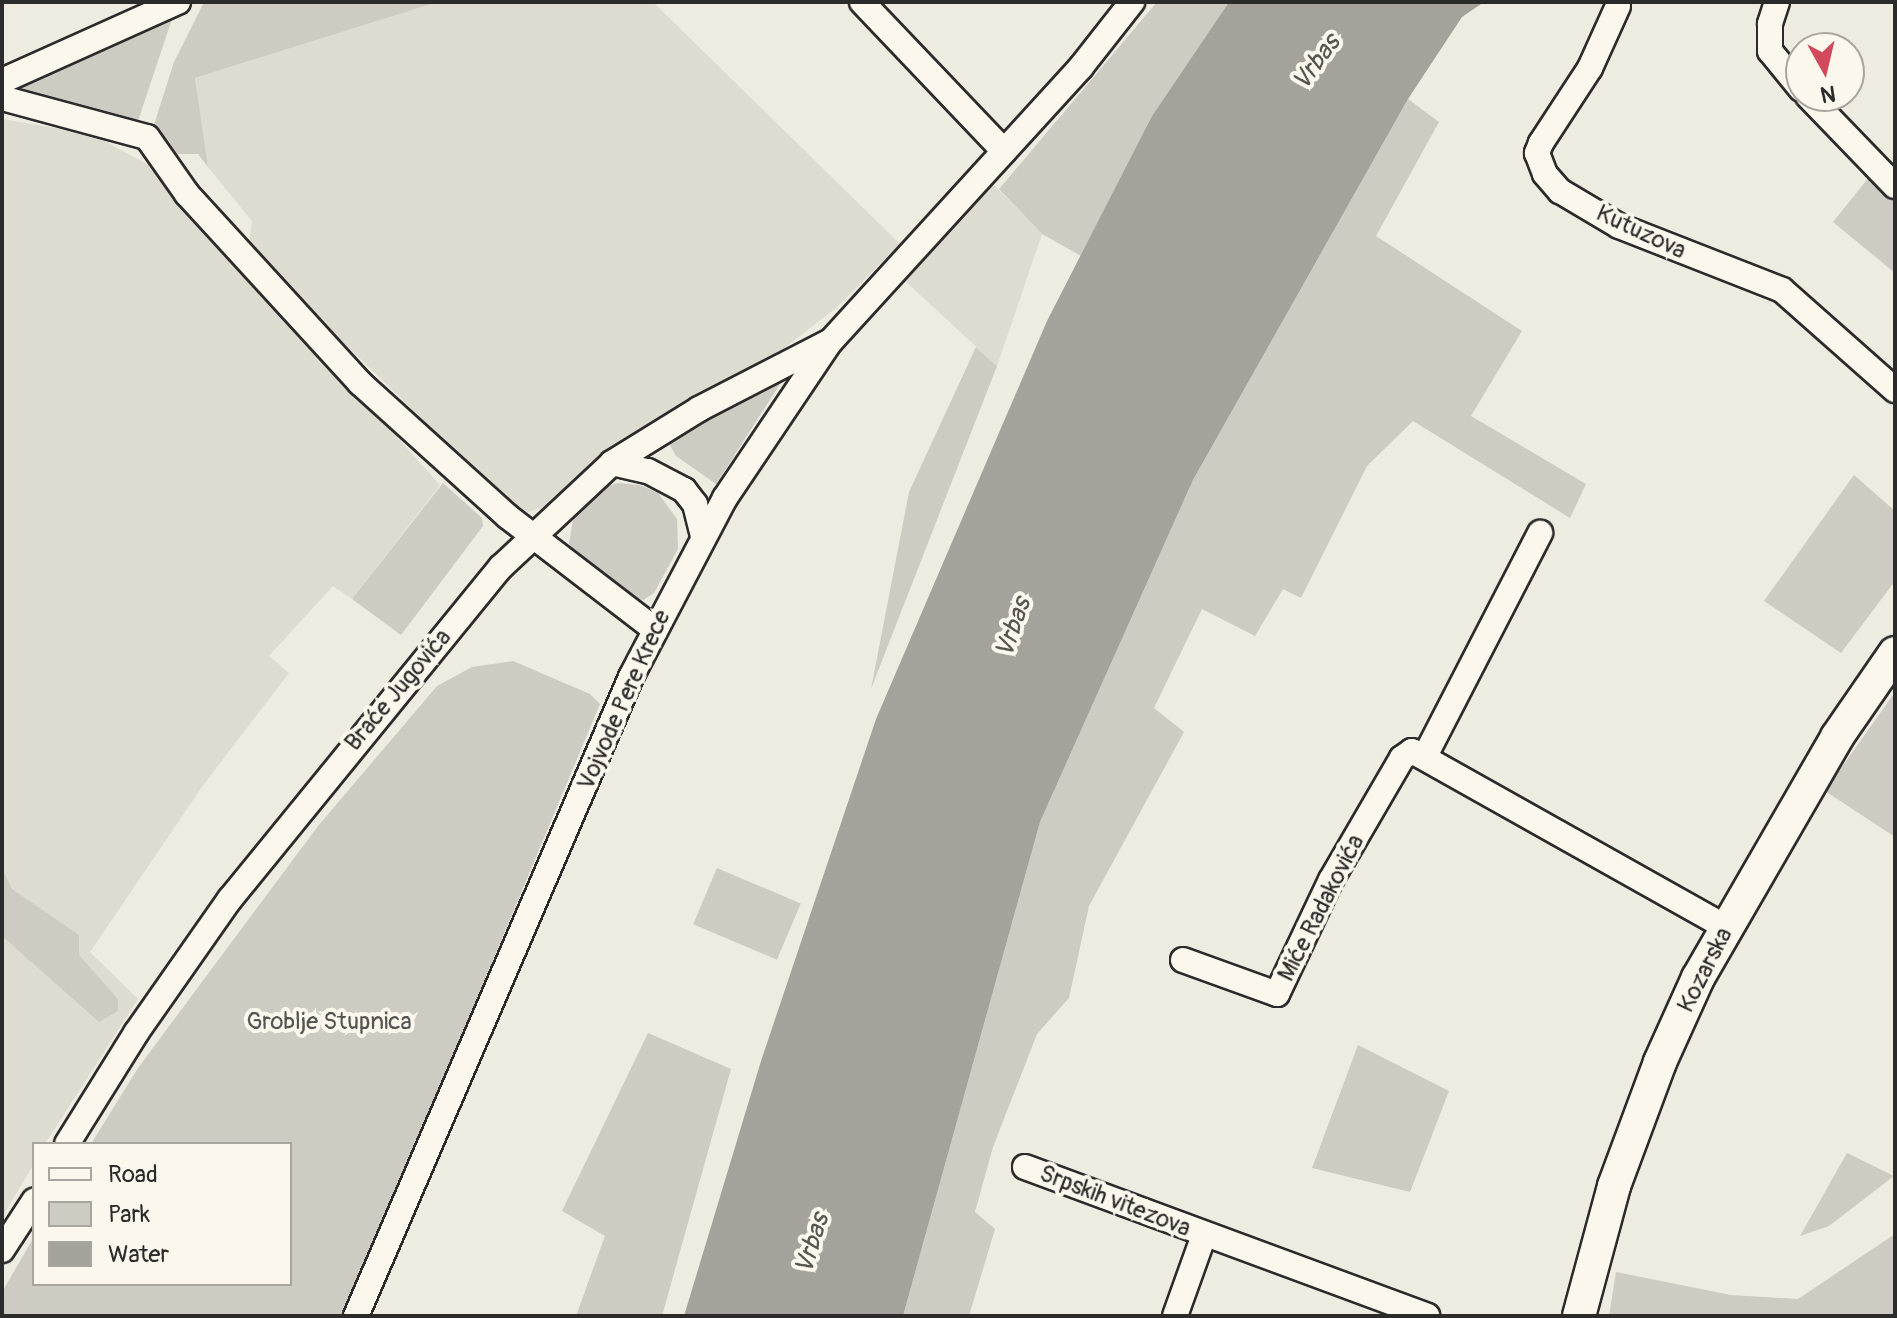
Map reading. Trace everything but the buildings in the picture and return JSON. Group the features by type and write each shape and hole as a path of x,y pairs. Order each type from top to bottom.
{"main road":[{"name":"Kozarska","path":"1579,1316 1614,1186 1660,1062 1726,927 1837,737 1895,653"}],"street":[{"path":"2,81 178,2"},
{"path":"862,2 1004,151"},
{"name":"Vojvode Pere Krece","path":"356,1316 479,1022 654,629 703,537 830,342 1004,151 1132,2"},
{"path":"1777,2 1770,24 1770,51 1785,69"},
{"name":"Kutuzova","path":"1618,6 1590,68 1541,143 1537,153 1545,174 1560,191 1619,226 1782,290 1895,390"},
{"path":"2,98 147,137 187,194 335,357 532,537 654,629"},
{"path":"1823,112 1895,186"},
{"name":"Braće Jugovića","path":"68,1142 136,1033 254,868 373,719 532,537 612,463 699,409 830,342"},
{"path":"612,463 648,471 684,490 695,504 703,537"},
{"path":"1540,533 1426,754 1726,927"},
{"name":"Miće Radakovića","path":"1183,960 1277,994 1331,880 1402,758 1412,751 1426,754"},
{"name":"Srpskih vitezova","path":"1025,1167 1427,1316"},
{"path":"2,1250 32,1204"},
{"name":"Srpskih vitezova","path":"1175,1316 1204,1235"}],"shaded area":[{"path":"436,2 653,2 900,244 836,308 783,349 639,433 547,506 528,512 515,509 248,250 252,221 208,167 195,78"},
{"path":"2,119 92,134 159,171 440,485 352,599 333,586 269,656 289,673 204,784 90,952 138,999 46,1142 32,1142 32,1167 2,1217"},
{"path":"992,183 1042,234 997,366 904,280"}],"green space":[{"path":"204,2 434,3 195,78 208,167 198,154 173,154 152,131 174,62"},
{"path":"1157,2 1229,2 1152,116 1081,256 1042,234 999,189"},
{"path":"169,14 172,19 138,121 19,93 16,85"},
{"path":"1408,99 1439,122 1376,236 1522,331 1471,416 1586,484 1570,518 1413,421 1367,466 1301,598 1283,589 1255,636 1202,609 1154,708 1184,732 1089,906 1069,998 1037,1034 993,1147 975,1212 995,1229 969,1316 903,1316 1040,822 1193,480"},
{"path":"1873,172 1895,194 1895,273 1833,222"},
{"path":"976,347 997,366 871,689 909,492"},
{"path":"782,381 716,484 676,456 667,440"},
{"path":"1854,475 1895,511 1895,581 1841,653 1764,601"},
{"path":"443,483 482,518 483,526 401,635 352,599"},
{"path":"617,483 640,485 658,493 677,519 678,549 654,593 643,600 629,597 573,551 569,543 574,515 598,490"},
{"name":"Groblje Stupnica","path":"513,661 590,694 600,704 344,1316 7,1316 2,1312 2,1292 32,1240 32,1286 292,1286 292,1142 92,1142 138,1068 318,826 437,686 472,667"},
{"path":"1895,692 1895,837 1825,791"},
{"path":"2,868 12,889 79,935 79,955 118,999 118,1011 99,1022 2,936"},
{"path":"717,868 801,904 777,960 693,924"},
{"path":"648,1033 731,1069 662,1316 576,1316 605,1236 562,1211"},
{"path":"1358,1045 1449,1091 1410,1192 1312,1168"},
{"path":"1847,1153 1894,1176 1829,1226 1800,1236"},
{"path":"1895,1234 1895,1316 1609,1316 1616,1272 1731,1295 1798,1299"}],"water":[{"name":"Vrbas","path":"1229,2 1484,2 1462,17 1408,99 1193,480 1040,822 903,1316 684,1316 761,1061 876,719 1047,321 1152,116"}]}
